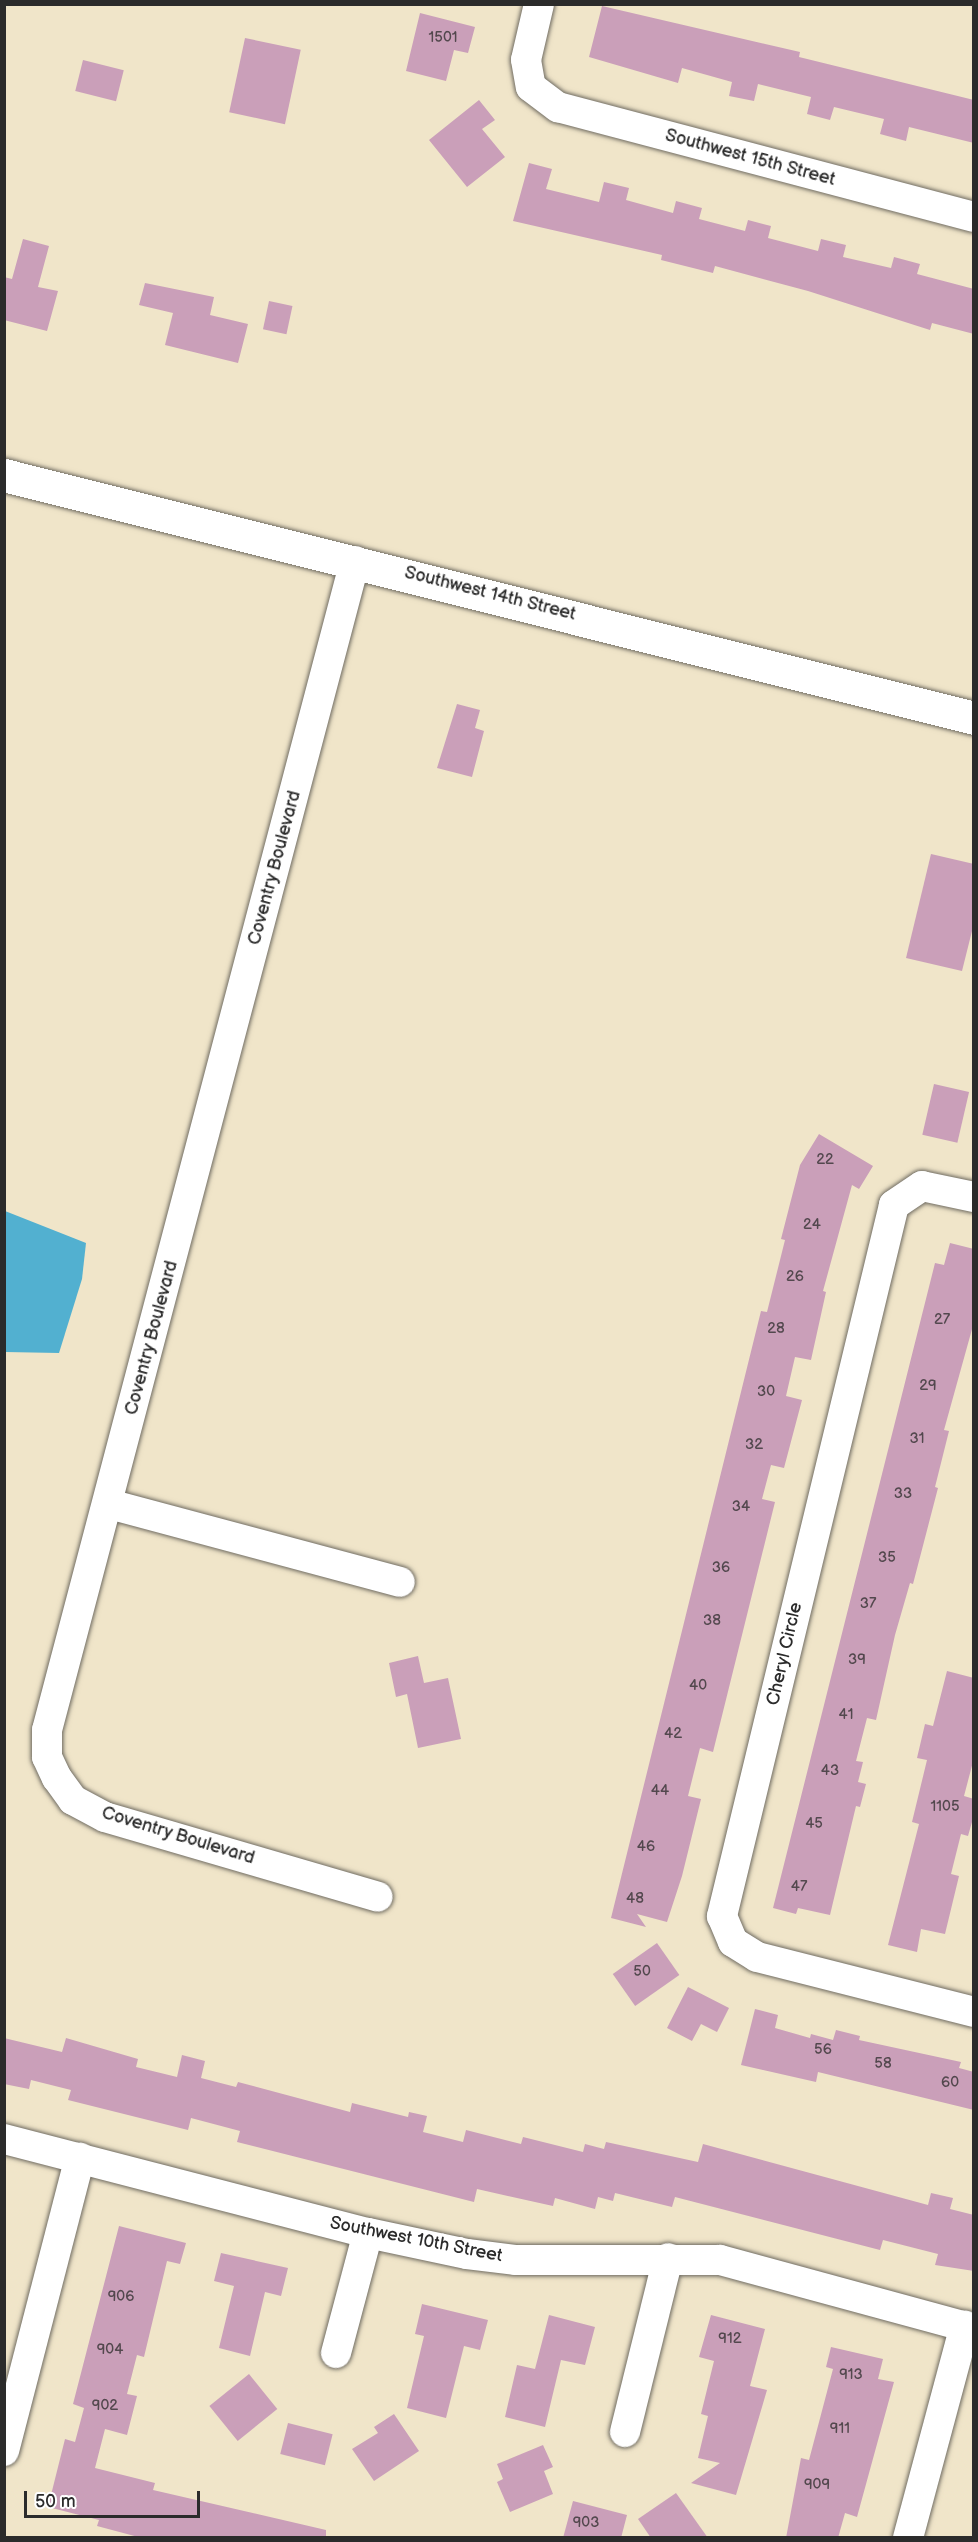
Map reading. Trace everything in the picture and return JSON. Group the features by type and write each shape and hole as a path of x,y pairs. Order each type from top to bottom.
{"main road":[{"name":"Southwest 14th Street","path":"4,476 355,561 974,718"}],"street":[{"name":"Southwest 15th Street","path":"539,4 526,60 531,87 558,106 974,218"},
{"name":"Coventry Boulevard","path":"355,561 109,1504 47,1730 47,1757 57,1778 74,1800 105,1817 378,1897"},
{"name":"Cheryl Circle","path":"974,1197 922,1186 894,1205 722,1916 733,1942 757,1957 974,2012"},
{"path":"109,1504 400,1582"},
{"name":"Southwest 10th Street","path":"4,2139 368,2233 515,2260 668,2258 720,2260 969,2328"},
{"path":"4,2451 80,2158"},
{"path":"336,2353 368,2233"},
{"path":"626,2432 668,2258"},
{"path":"908,2538 969,2328"}],"water":[{"path":"5,1211 86,1243 82,1279 59,1353 5,1352"}],"building":[{"path":"602,6 800,52 799,57 974,100 974,143 909,127 906,141 880,134 884,119 834,107 830,120 807,114 811,97 758,84 754,101 729,96 732,82 682,68 678,83 589,57"},
{"path":"420,13 475,27 468,53 454,50 446,81 406,71"},
{"path":"245,38 301,50 285,124 229,112"},
{"path":"83,60 124,70 116,101 75,91"},
{"path":"479,100 495,120 482,129 505,157 467,187 429,140"},
{"path":"529,163 552,169 546,189 599,202 604,182 629,188 626,200 673,213 676,201 702,208 699,219 745,231 748,220 771,226 768,238 818,251 821,239 846,245 843,257 891,268 894,257 920,264 917,274 974,289 974,334 932,323 930,330 808,291 715,266 713,273 661,260 662,255 513,221"},
{"path":"23,239 49,246 38,287 58,291 47,331 4,320 4,277 12,279"},
{"path":"145,283 214,297 210,315 248,324 238,363 165,345 173,313 139,305"},
{"path":"269,301 292,306 286,334 263,329"},
{"path":"457,704 480,710 475,728 484,731 472,777 437,768"},
{"path":"931,854 974,864 974,923 962,971 906,958"},
{"path":"934,1084 969,1092 957,1143 922,1135"},
{"path":"819,1134 873,1166 859,1189 852,1185 823,1291 826,1292 811,1360 795,1357 786,1396 802,1400 784,1468 771,1465 762,1499 775,1502 713,1752 700,1748 688,1796 701,1799 682,1876 667,1922 637,1914 646,1927 611,1918 761,1311 767,1312 785,1240 781,1239 800,1165"},
{"path":"950,1243 974,1249 974,1322 944,1430 949,1431 935,1487 938,1488 913,1584 910,1583 895,1635 876,1720 867,1718 856,1761 863,1762 858,1782 866,1784 860,1807 856,1806 830,1915 798,1908 796,1914 773,1908 935,1263 944,1265"},
{"path":"418,1656 424,1683 448,1678 461,1739 418,1748 407,1694 396,1697 389,1663"},
{"path":"947,1671 974,1678 974,1758 964,1796 974,1799 974,1815 968,1836 961,1834 951,1874 959,1876 945,1934 921,1929 917,1952 888,1945 919,1824 912,1822 927,1760 917,1758 925,1724 933,1726"},
{"path":"657,1943 679,1975 635,2006 613,1974"},
{"path":"688,1987 729,2008 717,2032 701,2024 692,2041 667,2028"},
{"path":"755,2009 778,2015 775,2028 810,2038 811,2034 833,2040 836,2030 860,2036 859,2040 961,2062 959,2068 974,2072 974,2110 818,2072 816,2082 741,2065"},
{"path":"4,2038 62,2052 66,2038 138,2059 136,2067 177,2077 182,2055 205,2061 201,2078 236,2087 238,2082 350,2112 352,2103 408,2117 409,2112 427,2116 423,2132 463,2142 466,2130 521,2144 523,2137 583,2152 585,2144 604,2149 606,2142 698,2162 703,2144 928,2205 931,2193 953,2198 950,2209 974,2215 974,2271 935,2265 938,2254 883,2240 880,2250 675,2197 672,2207 615,2193 613,2201 598,2197 595,2209 555,2198 553,2206 477,2189 474,2202 237,2142 240,2131 191,2118 188,2130 68,2100 71,2090 31,2080 29,2089 4,2084"},
{"path":"119,2226 186,2243 180,2264 167,2261 144,2357 137,2355 127,2394 137,2396 127,2435 105,2429 95,2468 155,2483 153,2490 326,2530 326,2538 142,2538 97,2526 99,2520 48,2507 65,2439 75,2442 84,2408 73,2404"},
{"path":"221,2253 288,2268 281,2296 265,2292 250,2356 219,2348 234,2286 214,2281"},
{"path":"422,2304 488,2320 480,2350 464,2346 446,2418 407,2408 424,2336 415,2334"},
{"path":"549,2315 595,2327 585,2365 561,2360 545,2427 505,2417 517,2365 535,2369"},
{"path":"711,2315 765,2329 750,2386 767,2390 736,2495 691,2483 720,2463 698,2458 708,2416 701,2414 714,2361 699,2357"},
{"path":"831,2347 883,2359 878,2379 894,2382 857,2517 845,2513 838,2538 786,2538 801,2458 809,2460 833,2369 826,2367"},
{"path":"249,2374 277,2409 238,2441 209,2406"},
{"path":"394,2414 419,2451 374,2481 352,2449 378,2433 374,2427"},
{"path":"288,2423 333,2434 325,2465 280,2454"},
{"path":"543,2445 553,2467 544,2471 553,2494 510,2512 497,2482 503,2479 497,2464"},
{"path":"676,2493 708,2538 651,2538 638,2519"},
{"path":"573,2501 627,2515 621,2538 563,2538"}]}
